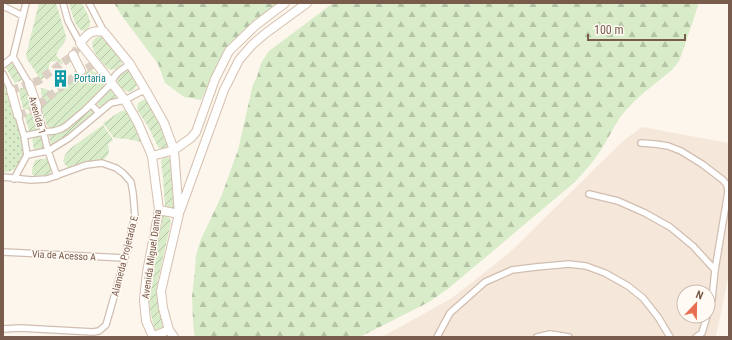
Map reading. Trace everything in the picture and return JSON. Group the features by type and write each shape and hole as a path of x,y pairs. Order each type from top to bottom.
{"street":[{"path":"3,65 13,57 26,3"},
{"name":"Avenida Miguel Damha","path":"63,3 68,21 80,43 125,100 138,123 152,156 159,210 147,272 144,300 146,321 152,337"},
{"name":"Avenida Miguel Damha","path":"89,3 104,32 130,64 146,91 164,123 174,150 179,214 161,291 163,308 172,333"},
{"path":"152,156 174,150 191,138 196,132 215,79 229,51 256,25 285,3"},
{"path":"159,210 179,214 224,90 239,60 252,45 307,3"},
{"path":"3,6 23,16"},
{"path":"80,43 91,31 98,30 104,32"},
{"path":"74,55 81,71"},
{"name":"Avenida 1","path":"13,57 29,84 37,106 48,151 57,176"},
{"path":"24,136 54,131 66,126 112,83 112,79 115,75 130,64"},
{"name":"Avenida 1","path":"3,74 11,90 24,136 27,155"},
{"path":"14,179 27,155 48,151 69,138 111,103 125,100 140,92 146,91"},
{"path":"91,104 99,113"},
{"path":"641,143 668,146 681,151 702,164 726,183 728,192 714,270 713,284"},
{"name":"Alameda Projetada E","path":"3,329 20,328 93,332 99,331 106,325 135,216 131,182 116,168 102,163 86,165 57,176"},
{"path":"3,177 31,180 47,179 57,176"},
{"path":"589,194 618,201 645,213 670,228 693,246 714,270"},
{"name":"Via de Acesso A","path":"3,252 125,258"},
{"path":"437,337 450,313 485,282 512,270 569,264 586,266 605,273 628,286 643,298 658,317 670,337"},
{"path":"696,337 702,333 705,324"},
{"path":"152,337 172,333"},
{"path":"537,337 550,334 569,337"}],"shaded area":[{"path":"642,127 729,143 729,273 716,337 382,337 452,298 508,254 623,141"}],"green space":[{"path":"39,3 56,3 66,36 64,44 56,55 63,63 62,65 58,61 50,62 48,70 50,73 41,80 27,59 26,55"},
{"path":"69,3 82,3 90,21 90,25 85,31 76,25"},
{"path":"114,3 281,3 260,18 228,46 201,100 184,97 165,83 158,64"},
{"path":"333,3 699,3 679,61 672,70 632,103 618,120 596,157 579,178 449,288 429,302 360,337 196,337 194,334 192,297 196,255 201,239 221,197 238,150 253,84 257,77 261,63 269,51"},
{"path":"100,36 103,36 122,59 122,62 118,68 108,69 95,52 92,43"},
{"path":"11,63 15,65 23,78 15,83 6,68 6,66"},
{"path":"89,70 100,76 105,87 62,127 51,128 47,126 41,107 46,101 43,99 41,94 41,88 47,89 54,95 80,73"},
{"path":"124,70 129,71 137,79 135,89 131,91 125,91 117,81"},
{"path":"3,78 8,86 26,153 18,167 8,172 3,172"},
{"path":"21,88 28,90 32,106 29,110 23,108 19,92"},
{"path":"108,88 112,88 118,97 103,107 99,106 97,103 99,97"},
{"path":"145,99 151,101 169,145 165,148 161,149 158,147 148,126 138,111 138,103"},
{"path":"89,110 93,110 95,113 55,147 52,146 49,137 50,134 60,133"},
{"path":"121,111 130,111 136,113 140,117 149,140 154,145 149,147 137,141 114,138 103,123"},
{"path":"33,113 38,129 34,133 29,131 24,114"},
{"path":"103,125 113,140 108,144 109,149 107,156 98,162 70,170 63,161 65,155 71,148"},
{"path":"37,135 41,137 44,149 36,152 33,147 33,137"},
{"path":"166,157 172,161 175,209 173,210 166,210 165,206 161,160"},
{"path":"48,158 53,169 49,175 35,176 32,174 35,160"},
{"path":"163,216 168,217 171,222 157,285 157,294 164,328 158,331 155,329 149,304 148,286 160,223"}],"tunnel":[{"path":"11,90 38,81 73,55 80,43"},
{"path":"18,115 32,111 81,71 93,65 99,67"}],"place":[{"name":"Portaria","path":"61,78"}]}
